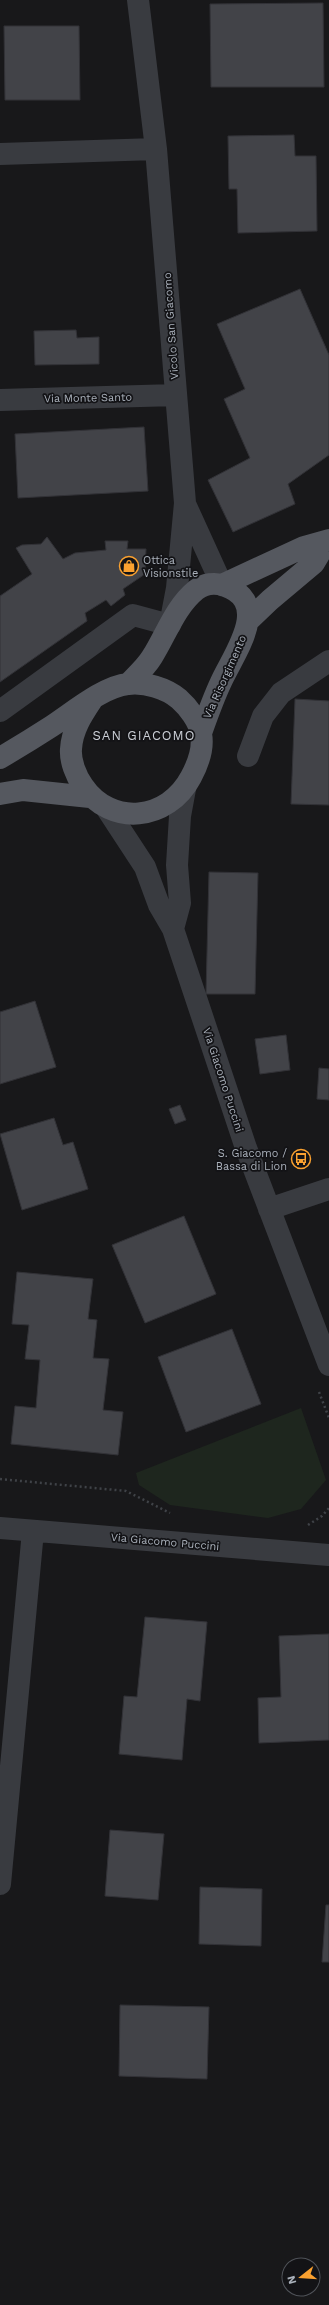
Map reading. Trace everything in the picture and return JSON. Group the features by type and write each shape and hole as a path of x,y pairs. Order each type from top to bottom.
{"main road":[{"name":"Via Risorgimento","path":"222,585 304,547 328,540"},
{"name":"Via Risorgimento","path":"248,621 270,600 314,563 328,540"},
{"name":"Via Risorgimento","path":"128,684 146,665 170,625 196,590 207,585 222,585 232,588 247,608 248,621 237,653 221,681 202,733"},
{"path":"0,758 108,690 128,684 151,686 170,691 189,708 202,733 200,762 185,789 169,803 148,812 125,814 99,803 23,790 0,794"},
{"path":"92,700 78,722 71,750 76,776 99,803"}],"street":[{"name":"Vicolo San Giacomo","path":"138,0 156,149 185,503 177,588 170,625"},
{"path":"0,154 156,149"},
{"name":"Via Monte Santo","path":"0,400 176,395"},
{"name":"Vicolo San Giacomo","path":"185,503 222,585"},
{"path":"0,711 133,615 170,625"},
{"path":"248,756 263,716 281,693 329,661"},
{"path":"173,929 180,903 177,865 180,816 185,789"},
{"name":"Via Giacomo Puccini","path":"99,803 145,867 159,904 173,929 246,1148 329,1365"},
{"path":"269,1209 329,1189"},
{"name":"Via Giacomo Puccini","path":"0,1528 329,1555"},
{"path":"0,1884 33,1530"}],"path":[{"path":"0,1479 126,1491 175,1515"},
{"path":"306,1527 322,1516 329,1508"}],"shaded area":[{"path":"301,1408 326,1480 301,1509 268,1518 170,1505 139,1485 136,1473"}],"building":[{"path":"323,3 324,87 211,87 210,4"},
{"path":"4,26 79,26 80,100 5,100"},
{"path":"294,135 295,156 316,156 317,231 238,233 237,189 229,189 228,136"},
{"path":"300,289 329,355 329,455 288,484 295,504 233,532 208,480 250,458 224,399 245,389 217,324"},
{"path":"76,330 77,338 99,337 99,364 35,365 34,331"},
{"path":"144,427 148,491 18,498 15,434"},
{"path":"47,537 63,559 75,553 106,550 105,541 128,541 127,549 146,549 145,574 123,589 125,595 111,606 106,600 85,613 87,621 0,682 0,596 32,574 16,548 22,545 41,544"},
{"path":"295,699 329,701 329,805 291,804"},
{"path":"209,872 258,873 255,994 206,994"},
{"path":"35,1001 56,1067 0,1084 0,1012"},
{"path":"286,1035 290,1070 260,1074 255,1039"},
{"path":"319,1068 329,1069 329,1100 317,1099"},
{"path":"180,1105 186,1120 175,1124 169,1109"},
{"path":"54,1118 63,1145 73,1142 88,1189 22,1210 0,1134"},
{"path":"184,1216 216,1294 145,1323 112,1245"},
{"path":"17,1272 93,1279 88,1319 97,1320 93,1358 109,1359 103,1410 123,1412 118,1455 11,1444 15,1406 36,1408 40,1360 25,1359 29,1325 12,1324"},
{"path":"232,1329 261,1404 186,1432 158,1357"},
{"path":"145,1617 207,1622 200,1701 187,1699 182,1760 119,1754 124,1696 137,1697"},
{"path":"329,1634 329,1740 259,1743 258,1698 281,1697 279,1636"},
{"path":"110,1830 164,1834 158,1900 105,1896"},
{"path":"200,1887 262,1889 261,1946 199,1944"},
{"path":"326,1905 329,1905 329,1962 322,1962"},
{"path":"120,2005 209,2007 207,2079 119,2076"}],"place":[{"name":"Ottica Visionstile","path":"129,566"},
{"name":"S. Giacomo / Bassa di Lion","path":"301,1159"}],"district":[{"name":"SAN GIACOMO","path":"144,735"}]}
